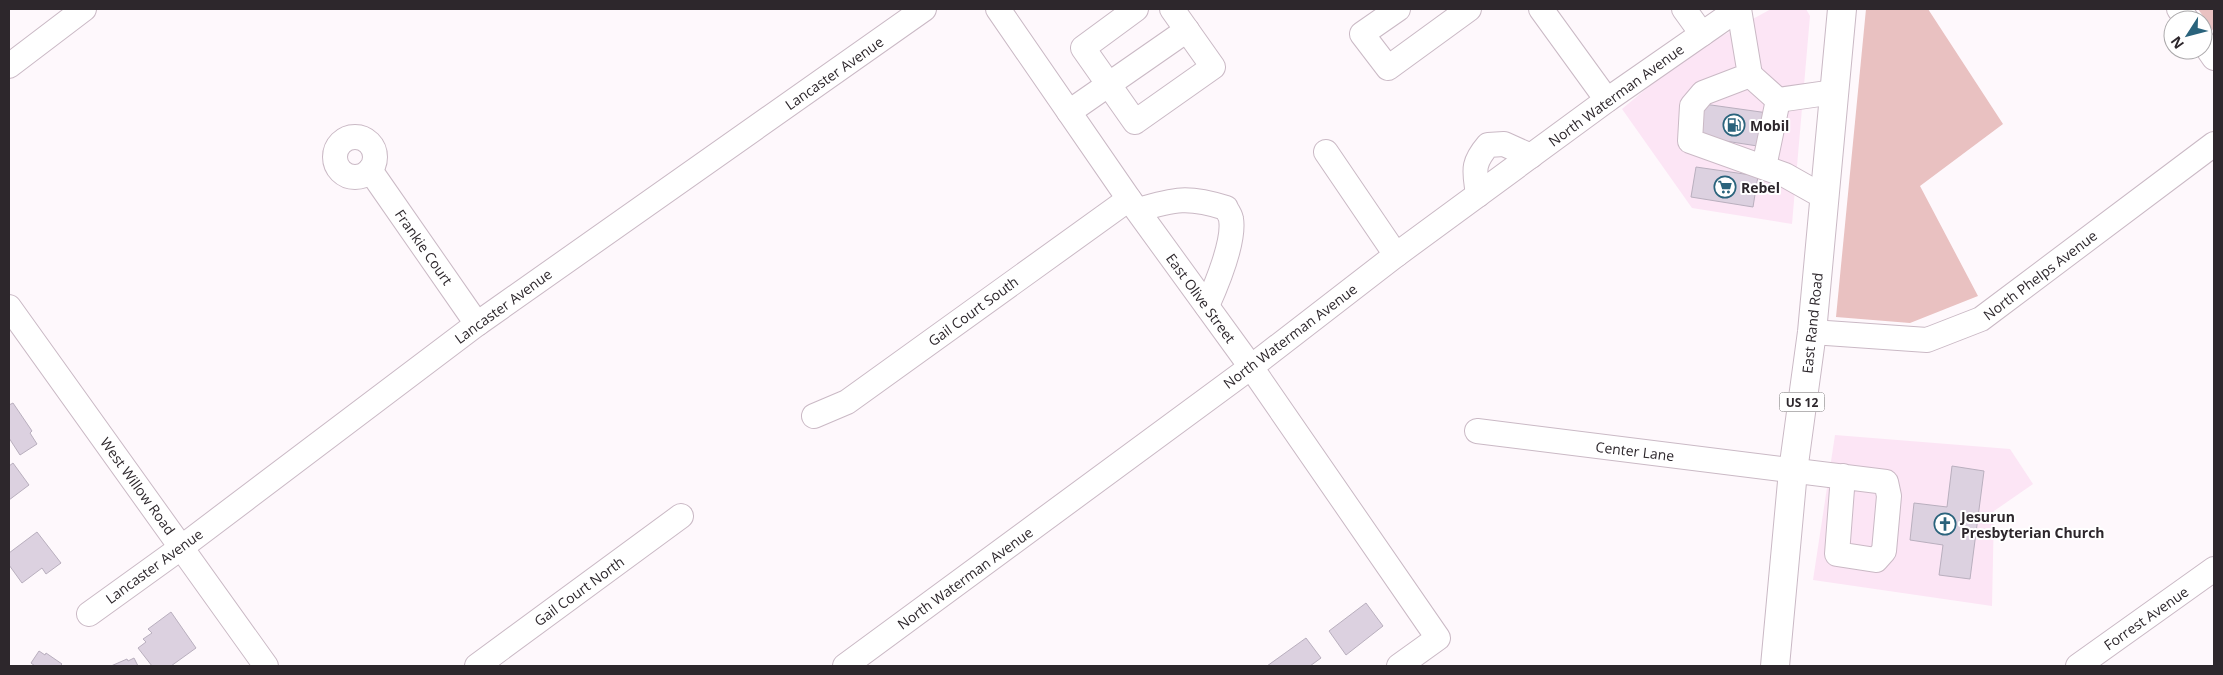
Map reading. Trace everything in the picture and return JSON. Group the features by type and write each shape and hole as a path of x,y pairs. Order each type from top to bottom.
{"main road":[{"name":"East Rand Road","path":"1775,666 1793,471 1812,332 1842,9"}],"street":[{"path":"9,66 84,9"},
{"name":"Lancaster Avenue","path":"88,614 182,547 477,324 924,9"},
{"name":"East Olive Street","path":"998,9 1134,205 1251,367 1438,638 1399,666"},
{"path":"1136,9 1083,48 1135,122 1213,67 1172,9"},
{"path":"1398,9 1362,34 1388,68 1469,9"},
{"path":"1541,9 1607,100"},
{"path":"1684,9 1702,34"},
{"path":"1738,9 1750,75 1778,100 1834,92"},
{"name":"North Waterman Avenue","path":"845,666 1251,367 1396,254 1607,100 1738,9"},
{"path":"1070,112 1187,30"},
{"path":"1750,75 1703,93 1692,106 1690,141 1785,175 1824,198"},
{"path":"1764,167 1778,100"},
{"path":"1478,194 1475,173 1476,159 1488,145 1504,144 1531,156"},
{"name":"North Phelps Avenue","path":"1812,332 1927,340 1981,319 2214,144"},
{"path":"1326,152 1396,254"},
{"name":"Frankie Court","path":"370,170 477,324"},
{"name":"Gail Court South","path":"814,416 847,402 1134,205 1172,200 1202,201 1226,208 1231,219 1229,241 1222,274 1207,306"},
{"name":"West Willow Road","path":"9,308 266,666"},
{"name":"Center Lane","path":"1477,431 1843,476 1886,482 1889,496 1884,551 1876,560 1837,554 1843,476"},
{"name":"Gail Court North","path":"477,666 681,516"},
{"name":"Forrest Avenue","path":"2078,666 2214,569"}],"shaded area":[{"path":"1771,9 1806,9 1810,16 1792,224 1692,208 1622,109 1666,72 1720,37"},
{"path":"1866,9 1928,9 2003,124 1920,186 1978,296 1910,323 1836,317"},
{"path":"2214,9 2214,32 2213,10 2199,10"},
{"path":"1835,435 2010,449 2033,484 1994,511 1992,606 1813,580"}],"building":[{"name":"Mobil","path":"1704,104 1768,113 1764,147 1699,137"},
{"name":"Rebel","path":"1696,167 1758,176 1753,207 1691,197"},
{"path":"13,403 32,431 30,433 37,444 20,455 9,438 9,405"},
{"path":"13,463 29,485 9,500 9,466"},
{"name":"Jesurun Presbyterian Church","path":"1952,466 1984,471 1970,579 1939,575 1943,545 1910,540 1914,503 1947,507"},
{"path":"37,532 61,563 46,574 42,568 22,583 9,565 9,553"},
{"path":"1366,603 1383,626 1346,655 1329,631"},
{"path":"171,612 196,648 171,666 152,666 138,648 146,642 143,639 152,633 148,629"},
{"path":"1306,638 1321,658 1310,666 1267,666"},
{"path":"39,651 45,655 46,653 62,664 60,666 35,666 31,663"},
{"path":"134,658 138,666 111,666 127,659 128,661"}],"place":[{"name":"Mobil","path":"1734,125"},
{"name":"Rebel","path":"1725,187"},
{"name":"Jesurun Presbyterian Church","path":"1945,524"}]}
